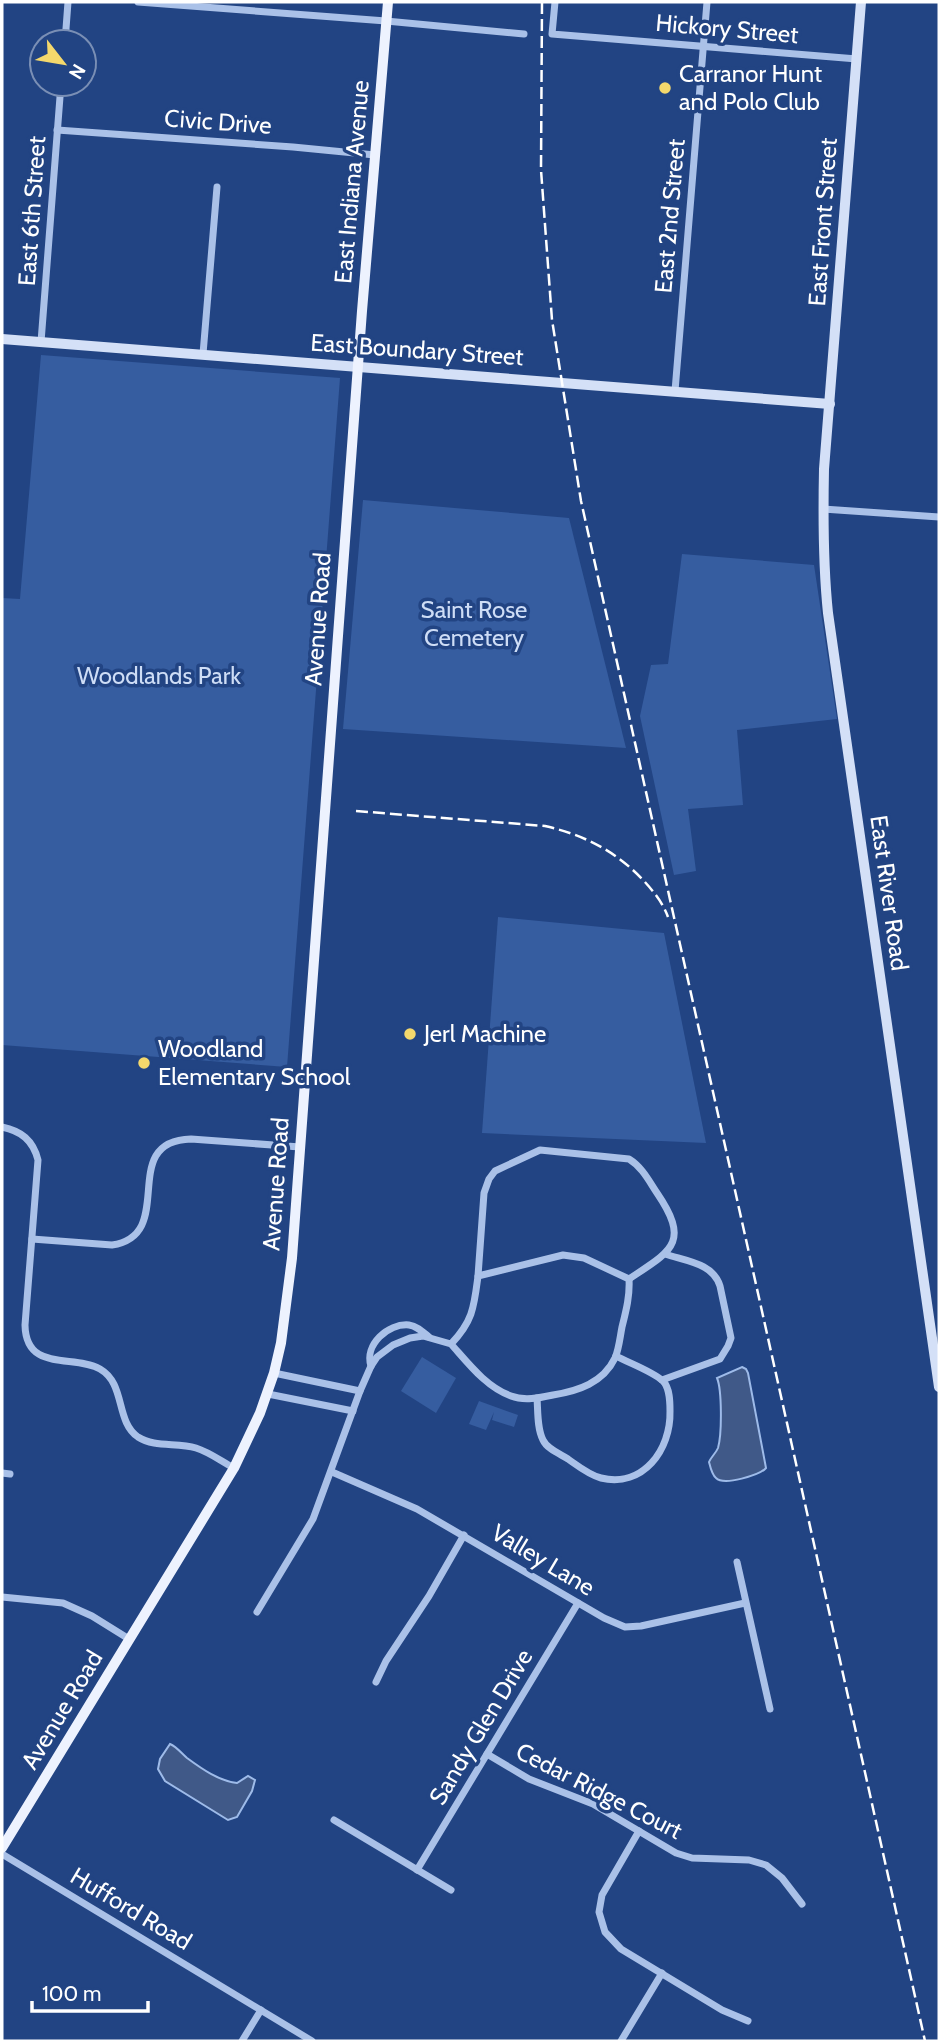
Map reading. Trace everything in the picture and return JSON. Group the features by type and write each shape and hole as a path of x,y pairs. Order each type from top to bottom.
{"main road":[{"name":"East Indiana Avenue","path":"358,366 388,2"},
{"name":"East Front Street","path":"830,404 862,2"},
{"name":"East Boundary Street","path":"2,339 830,404"},
{"name":"Avenue Road","path":"2,1848 234,1468 268,1394 274,1373 287,1303 358,366"},
{"name":"East River Road","path":"830,404 823,509 824,578 939,1387"}],"street":[{"path":"66,28 68,2"},
{"path":"138,2 225,5 524,34"},
{"name":"Hickory Street","path":"555,2 552,34 857,59"},
{"name":"East 2nd Street","path":"675,391 707,2"},
{"name":"East 6th Street","path":"41,342 60,98"},
{"name":"Civic Drive","path":"57,130 375,155"},
{"path":"203,354 217,187"},
{"path":"823,509 939,517"},
{"path":"2,1127 22,1135 31,1143 38,1166 25,1325 32,1347 46,1358 91,1365 107,1374 117,1390 128,1426 137,1436 155,1443 196,1448 234,1468"},
{"path":"32,1239 112,1245 133,1237 146,1217 150,1169 154,1159 162,1148 174,1141 191,1139 300,1147"},
{"path":"451,1344 464,1330 474,1308 484,1194 489,1178 495,1171 540,1150 629,1159 635,1162 662,1200 673,1219 673,1238 665,1254 629,1279"},
{"path":"662,1380 720,1359 731,1338 720,1286 712,1272 705,1266 665,1254"},
{"path":"478,1276 563,1255 584,1258 629,1279"},
{"path":"257,1612 313,1519 370,1366 382,1352 401,1340 430,1337 451,1344 481,1377 510,1396 537,1398 572,1392 587,1386 603,1374 616,1356 630,1294 629,1279"},
{"path":"370,1366 368,1357 372,1345 376,1339 392,1330 407,1325 419,1328 430,1337"},
{"path":"537,1398 540,1433 547,1446 597,1477 618,1479 637,1473 660,1453 669,1430 667,1387 662,1380 616,1356"},
{"path":"274,1373 360,1391"},
{"path":"268,1394 353,1411"},
{"name":"Valley Lane","path":"331,1472 396,1498 614,1623 629,1627 745,1603"},
{"path":"376,1682 386,1661 429,1596 464,1535"},
{"path":"737,1562 770,1709"},
{"path":"2,1597 63,1603 92,1616 130,1639"},
{"name":"Sandy Glen Drive","path":"417,1870 578,1603"},
{"name":"Cedar Ridge Court","path":"487,1754 529,1779 593,1804 685,1857 737,1858 760,1863 782,1878 802,1905"},
{"path":"334,1820 451,1890"},
{"path":"639,1830 604,1890 599,1906 605,1933 612,1941 722,2010 748,2021"},
{"name":"Hufford Road","path":"2,1854 312,2041"},
{"path":"621,2041 662,1973"},
{"path":"242,2041 261,2010"}],"green space":[{"name":"Woodlands Park","path":"41,355 340,378 287,1067 2,1045 2,598 20,599"},
{"name":"Saint Rose Cemetery","path":"363,500 569,518 626,748 343,729"},
{"path":"682,554 814,565 837,719 737,730 743,805 688,809 696,871 674,875 640,716 651,665 668,664"},
{"path":"498,917 664,933 706,1143 482,1133"},
{"path":"422,1357 456,1378 436,1413 401,1391"},
{"path":"479,1401 518,1415 514,1427 492,1420 494,1412 486,1430 469,1424"}],"shaded area":[{"path":"742,1367 748,1373 766,1468 742,1479 720,1480 713,1475 709,1462 718,1448 720,1433 721,1402 717,1378"},
{"path":"170,1744 217,1777 237,1783 248,1776 255,1780 252,1791 237,1817 228,1820 165,1781 158,1769 160,1759"}],"railway":[{"path":"542,2 541,170 552,320 581,501 925,2041"},
{"path":"356,811 545,826 573,834 611,853 633,870 655,894 668,917"}],"place":[{"name":"Carranor Hunt and Polo Club","path":"665,88"},
{"name":"Jerl Machine","path":"410,1034"},
{"name":"Woodland Elementary School","path":"144,1063"}]}
